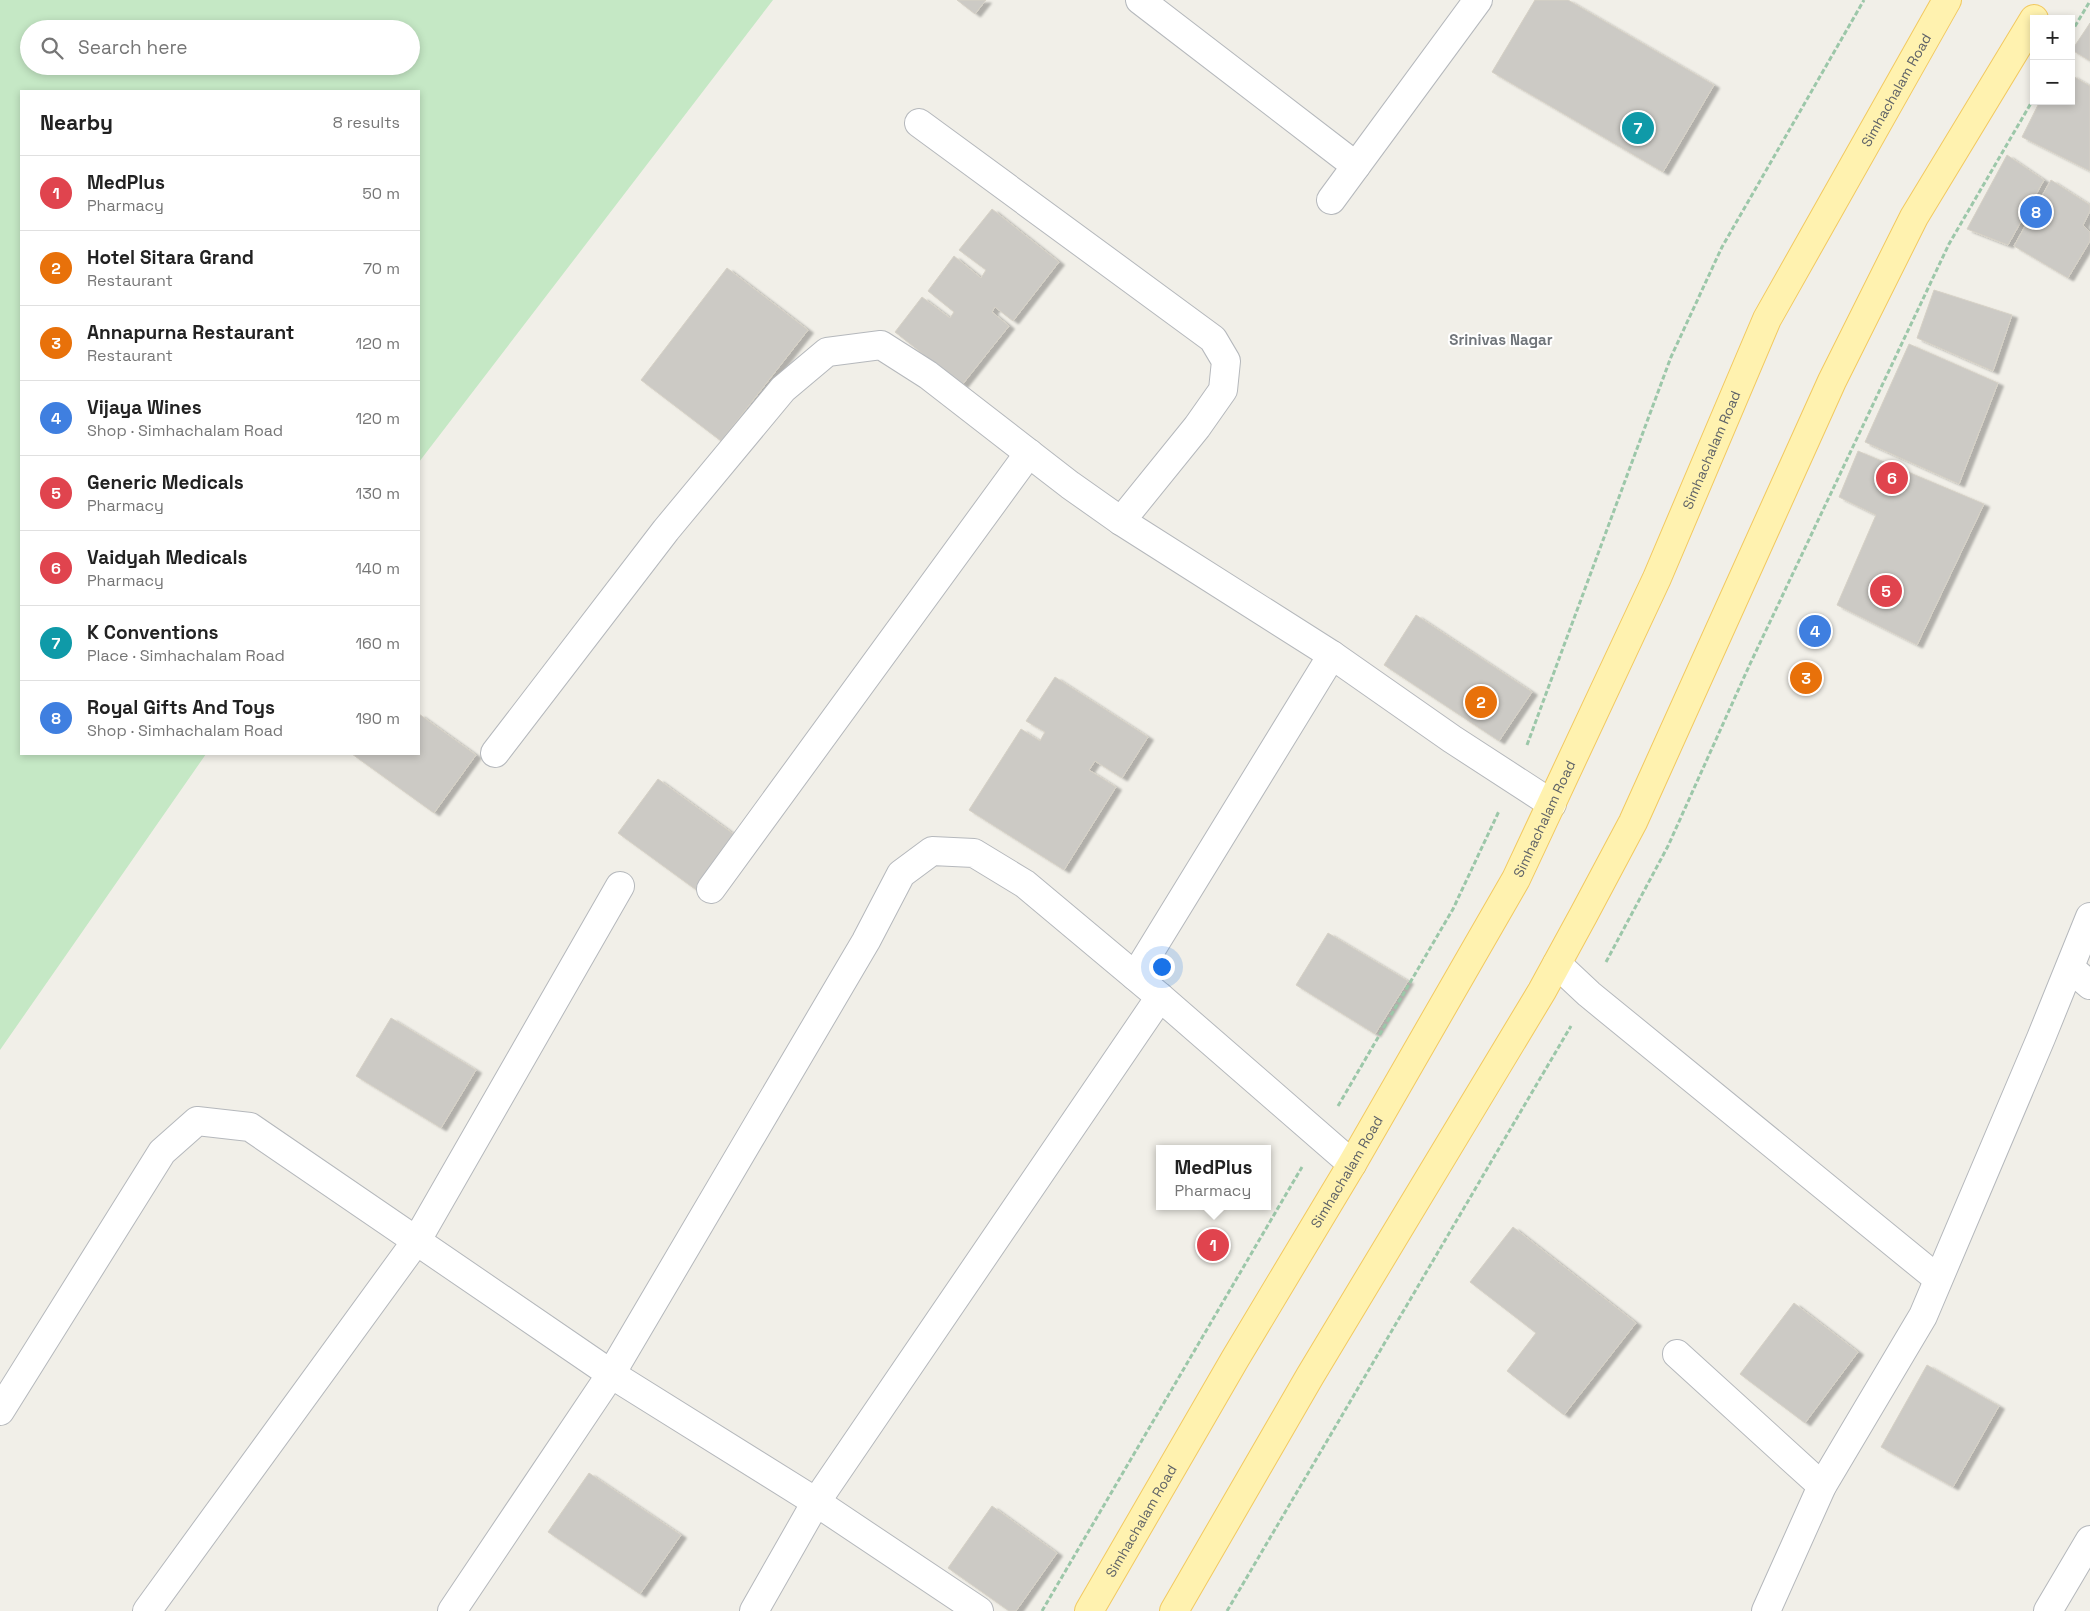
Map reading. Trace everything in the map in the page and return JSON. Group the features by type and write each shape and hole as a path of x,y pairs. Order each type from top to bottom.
{"main road":[{"name":"Simhachalam Road","path":"1090,1611 1235,1360 1352,1164 1516,879 1657,578 1767,319 1947,0"},
{"path":"2036,15 2045,0"},
{"path":"1174,1611 1310,1376 1557,964 1633,822 1832,381 1910,226 2030,26"}],"street":[{"path":"1140,0 1356,166"},
{"path":"1331,200 1478,0"},
{"path":"918,123 1213,339 1226,361 1223,390 1197,427 1121,521"},
{"path":"495,753 666,530 783,389 827,352 881,345 928,375 1028,453 1121,521 1332,655 1452,739 1552,804"},
{"path":"711,889 1028,453"},
{"path":"1135,976 1332,655"},
{"path":"452,1611 611,1374 866,941 901,874 932,851 974,853 1025,884 1160,997 1352,1164"},
{"path":"147,1611 417,1240 620,886"},
{"path":"1766,1611 1822,1486 1923,1316 1938,1280 2080,977 2090,917"},
{"path":"1557,964 1583,988 1938,1280"},
{"path":"754,1611 816,1502 1160,997"},
{"path":"0,1411 162,1152 198,1121 250,1128 611,1374 816,1502 979,1611"},
{"path":"1677,1354 1822,1486"},
{"path":"2048,1611 2090,1540"}],"path":[{"path":"1042,1611 1453,910 1513,779 1671,357 1722,247 1864,0"},
{"path":"2075,26 2090,1"}],"green space":[{"path":"0,0 773,0 420,461 420,90 20,90 20,755 205,755 0,1050"}],"building":[{"path":"957,0 986,0 975,14"},
{"path":"1535,0 1568,0 1714,85 1663,172 1492,72"},
{"path":"2090,23 2090,61 2075,52 2075,46"},
{"path":"2075,77 2090,86 2090,171 2022,137 2038,105 2075,105"},
{"path":"2007,155 2044,180 2008,245 1967,229"},
{"path":"2051,180 2090,205 2090,211 2083,225 2090,232 2090,241 2068,278 2014,246"},
{"path":"992,209 1059,262 1013,321 995,307 992,312 1009,326 962,385 895,332 922,297 950,318 954,312 928,291 954,256 981,278 986,270 959,250"},
{"path":"727,268 808,330 721,441 641,380"},
{"path":"1934,290 2012,315 1993,371 1917,338"},
{"path":"1909,344 1998,383 1959,484 1865,442"},
{"path":"1858,451 1984,504 1917,645 1837,605 1876,515 1839,497"},
{"path":"1416,615 1532,692 1499,741 1384,665"},
{"path":"1055,677 1148,737 1122,778 1095,761 1089,770 1116,787 1064,870 969,810 1021,729 1040,741 1045,732 1026,721"},
{"path":"420,715 476,755 434,813 353,755 420,755"},
{"path":"658,779 739,838 699,892 618,833"},
{"path":"1328,933 1408,981 1375,1034 1296,985"},
{"path":"391,1018 476,1070 441,1128 356,1076"},
{"path":"1513,1227 1636,1323 1564,1415 1507,1371 1536,1333 1470,1282"},
{"path":"1794,1303 1858,1352 1805,1423 1740,1374"},
{"path":"1927,1365 1999,1406 1953,1487 1881,1447"},
{"path":"589,1473 681,1535 640,1594 548,1532"},
{"path":"992,1506 1057,1553 1016,1611 1009,1611 948,1568"}],"place":[{"name":"K Conventions","path":"1638,128"},
{"name":"Royal Gifts And Toys","path":"2036,212"},
{"name":"Vaidyah Medicals","path":"1892,478"},
{"name":"Generic Medicals","path":"1886,591"},
{"name":"Vijaya Wines","path":"1815,631"},
{"name":"Annapurna Restaurant","path":"1806,678"},
{"name":"Hotel Sitara Grand","path":"1481,702"},
{"name":"MedPlus","path":"1213,1245"}],"district":[{"name":"Srinivas Nagar","path":"1501,339"}]}
